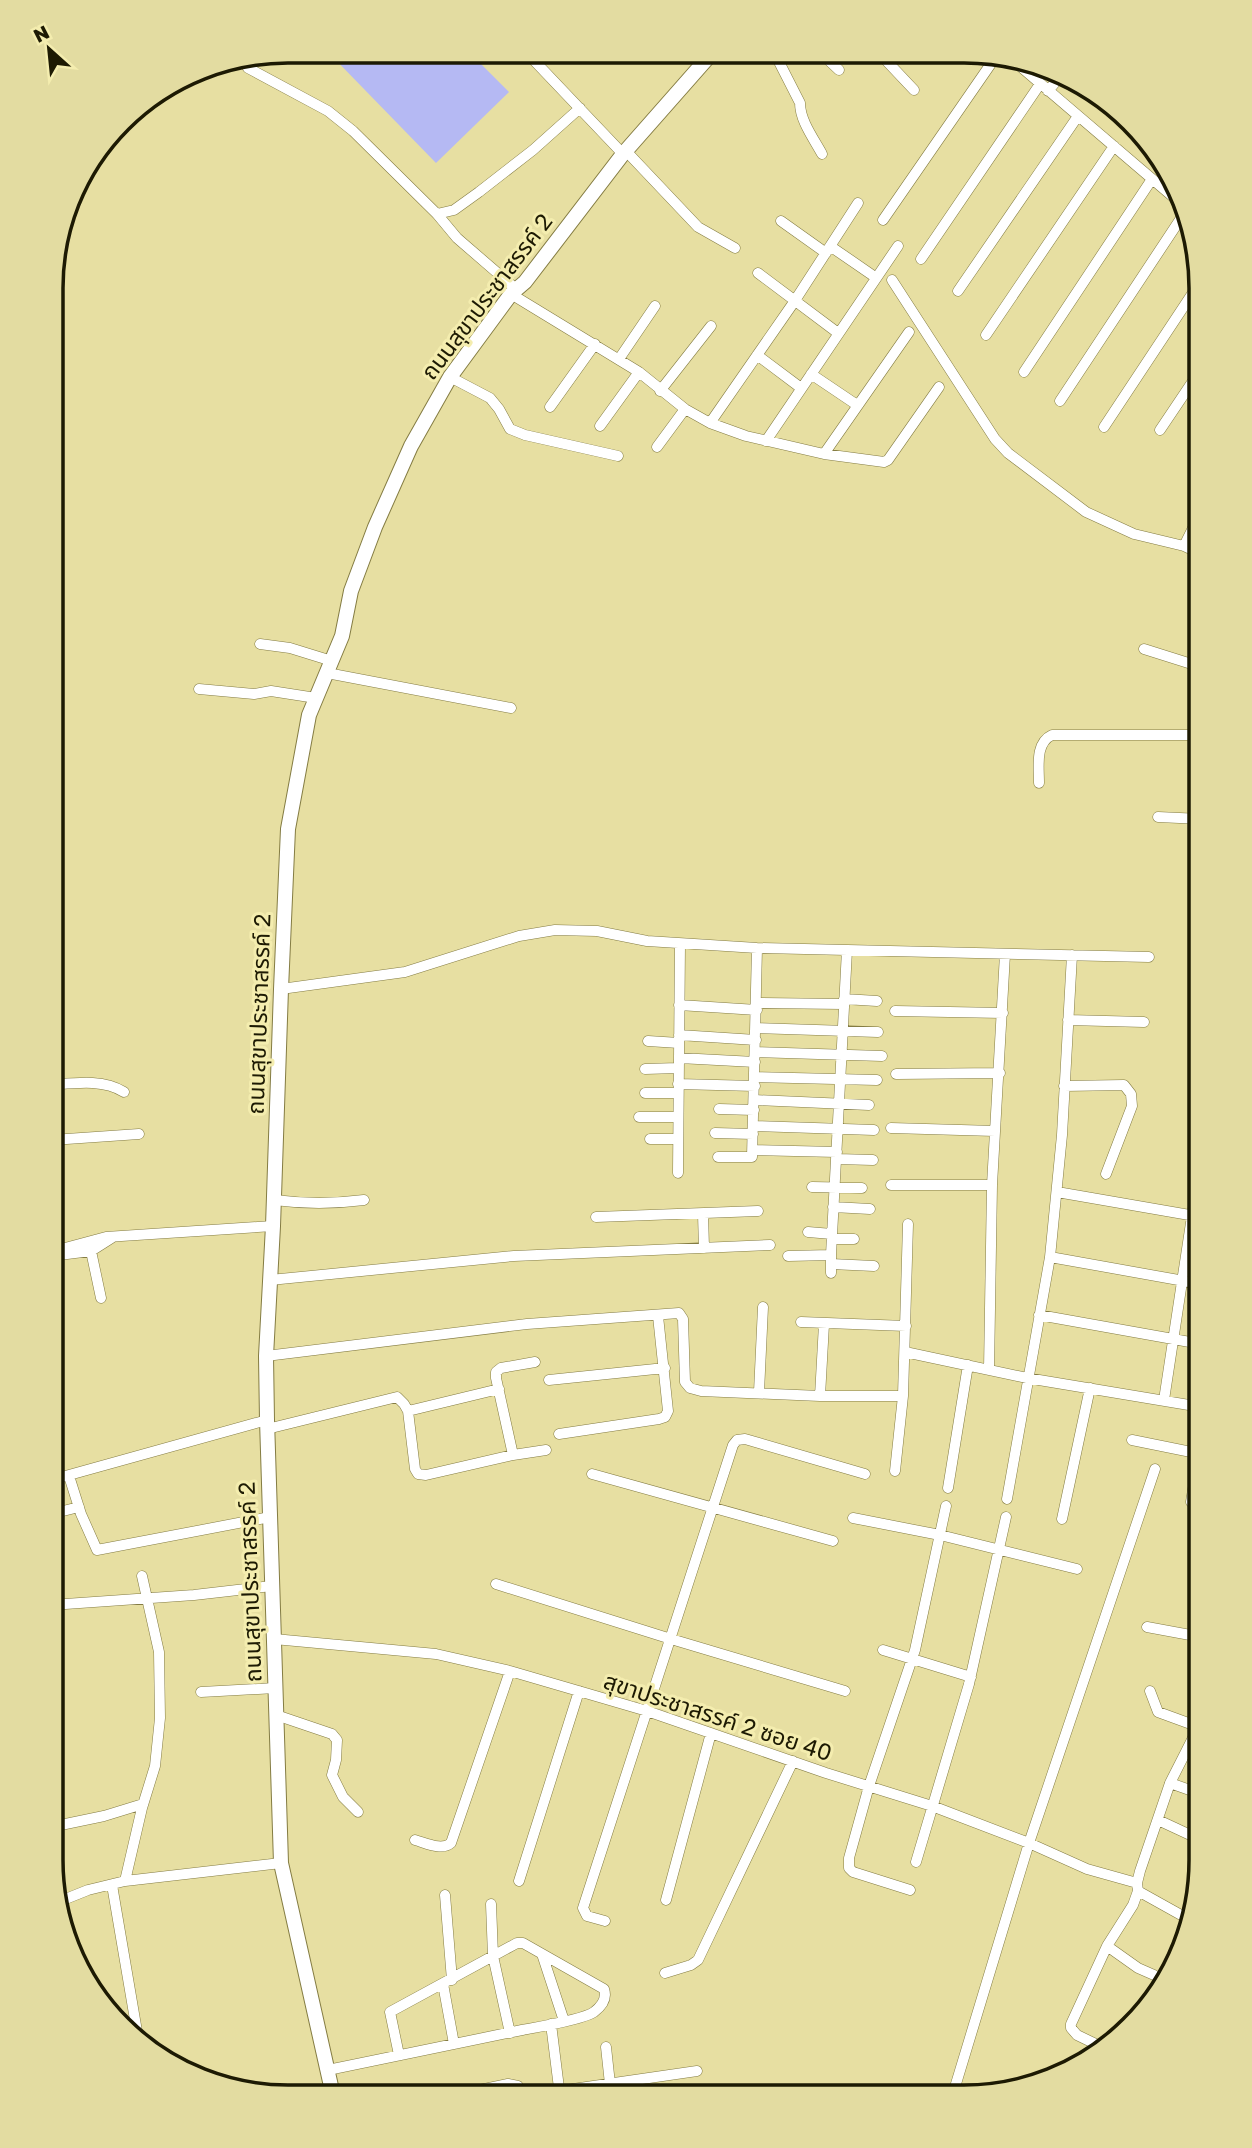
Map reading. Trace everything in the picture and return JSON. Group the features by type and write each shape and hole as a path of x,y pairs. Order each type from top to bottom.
{"street":[{"path":"537,63 698,227 735,248"},
{"name":"ถนนสุขาประชาสรรค์ 2","path":"331,2085 281,1863 267,1424 266,1356 289,829 309,715 342,636 351,591 375,527 411,446 450,377 513,292 525,282 624,152 703,63"},
{"path":"780,63 800,103 807,127 822,154"},
{"path":"832,63 839,70"},
{"path":"888,63 914,90"},
{"path":"883,220 990,65"},
{"path":"248,67 328,111 353,131 513,292 639,372 685,409 710,423 730,432 766,441 824,454 884,462 939,387"},
{"path":"1027,72 1167,191"},
{"path":"921,258 1044,87 1053,82"},
{"path":"437,214 454,210 480,192 580,108"},
{"path":"958,291 1078,116"},
{"path":"986,335 1114,146"},
{"path":"1024,372 1152,178"},
{"path":"710,423 794,302 858,203"},
{"path":"1060,401 1178,220"},
{"path":"781,221 876,277"},
{"path":"766,441 898,246"},
{"path":"758,273 838,333"},
{"path":"892,280 995,439 1008,453 1086,512 1134,534 1189,548"},
{"path":"1104,427 1189,299"},
{"path":"619,359 654,306"},
{"path":"660,391 711,326"},
{"path":"824,454 909,332"},
{"path":"551,407 595,344"},
{"path":"757,355 801,388"},
{"path":"600,426 639,372"},
{"path":"811,374 857,405"},
{"path":"450,377 490,398 510,429 525,435 618,456"},
{"path":"1160,430 1189,387"},
{"path":"657,447 685,409"},
{"path":"1184,546 1189,536"},
{"path":"260,644 290,648 329,667 511,708"},
{"path":"1144,649 1189,663"},
{"path":"199,689 254,694 271,691 316,698"},
{"path":"1039,783 1041,744 1052,736 1189,734"},
{"path":"1158,817 1189,818"},
{"path":"281,989 405,972 519,936 555,930 597,931 647,941 680,944 757,948 1149,957"},
{"path":"678,1173 680,944"},
{"path":"718,1157 752,1157 757,948"},
{"path":"831,1264 846,950"},
{"path":"989,1370 992,1185 1005,954"},
{"path":"1007,1499 1050,1257 1057,1192 1072,956"},
{"path":"679,1005 757,1007 877,1001"},
{"path":"895,1011 1003,1013"},
{"path":"1068,1020 1144,1021"},
{"path":"648,1041 756,1034 878,1032"},
{"path":"645,1069 679,1063 755,1057 882,1056"},
{"path":"895,1074 1000,1073"},
{"path":"645,1093 755,1082 877,1080"},
{"path":"63,1085 105,1084 124,1092"},
{"path":"1064,1086 1124,1085 1131,1094 1132,1106 1106,1174"},
{"path":"719,1110 754,1105 869,1105"},
{"path":"639,1117 678,1116"},
{"path":"891,1128 995,1131"},
{"path":"715,1133 753,1130 874,1130"},
{"path":"63,1139 139,1134"},
{"path":"650,1139 678,1139"},
{"path":"752,1150 873,1160"},
{"path":"891,1185 992,1185"},
{"path":"811,1187 862,1188"},
{"path":"1057,1192 1189,1215"},
{"path":"274,1200 335,1204 364,1200"},
{"path":"833,1207 870,1209"},
{"path":"596,1217 758,1211"},
{"path":"704,1214 704,1248"},
{"path":"895,1471 903,1396 908,1224"},
{"path":"63,1248 113,1236 273,1226"},
{"path":"808,1232 854,1239"},
{"path":"63,1254 91,1251 113,1236"},
{"path":"270,1280 514,1256 770,1245"},
{"path":"1164,1400 1181,1281 1189,1246"},
{"path":"91,1251 101,1298"},
{"path":"788,1256 831,1264 874,1266"},
{"path":"1050,1257 1189,1282"},
{"path":"759,1392 763,1307"},
{"path":"266,1356 527,1325 679,1314 683,1319 685,1382 690,1388 701,1391 820,1396 903,1396"},
{"path":"1039,1315 1189,1342"},
{"path":"559,1434 665,1417 668,1411 658,1316"},
{"path":"801,1322 906,1326"},
{"path":"820,1396 824,1324"},
{"path":"905,1352 1027,1378 1189,1405"},
{"path":"513,1455 496,1372 501,1368 535,1363"},
{"path":"948,1488 968,1365"},
{"path":"549,1380 665,1368"},
{"path":"1062,1519 1090,1388"},
{"path":"408,1411 499,1389"},
{"path":"63,1477 267,1424 397,1398 408,1411 415,1469 418,1474 426,1475 546,1450"},
{"path":"605,1921 586,1916 583,1908 733,1445 737,1440 745,1439 865,1474"},
{"path":"1132,1440 1189,1452"},
{"path":"956,2085 1029,1843 1155,1469"},
{"path":"592,1474 833,1541"},
{"path":"69,1476 97,1550 270,1517"},
{"path":"910,1890 853,1872 849,1868 849,1858 869,1786 912,1658 946,1506"},
{"path":"63,1511 79,1507"},
{"path":"916,1862 971,1677 1006,1517"},
{"path":"853,1518 940,1535 1077,1569"},
{"path":"125,1881 155,1766 159,1718 159,1652 142,1576"},
{"path":"496,1584 845,1691"},
{"path":"63,1604 194,1595 272,1586"},
{"path":"1147,1626 1189,1635"},
{"name":"สุขาประชาสรรค์ 2 ซอย 40","path":"274,1639 436,1654 510,1671 647,1711 932,1806 1137,1887 1182,1914"},
{"path":"883,1650 971,1677"},
{"path":"415,1840 442,1847 451,1843 510,1671"},
{"path":"201,1692 275,1688"},
{"path":"519,1881 579,1691"},
{"path":"1150,1691 1158,1712 1189,1721"},
{"path":"276,1715 332,1734 337,1740 332,1775 343,1797 358,1812"},
{"path":"666,1900 711,1733"},
{"path":"1094,2043 1077,2035 1071,2028 1107,1947 1132,1905 1170,1783 1189,1746"},
{"path":"665,1973 698,1960 793,1761"},
{"path":"1170,1783 1189,1790"},
{"path":"63,1825 144,1804"},
{"path":"1158,1820 1189,1834"},
{"path":"66,1899 125,1881 281,1863"},
{"path":"112,1885 136,2025"},
{"path":"445,1895 447,1982 454,2044"},
{"path":"491,1904 493,1956 510,2033"},
{"path":"328,2070 564,2021 594,2012 605,2000 606,1994 604,1989 523,1943 517,1943 390,2012 400,2055"},
{"path":"1107,1947 1138,1968 1154,1975"},
{"path":"542,1954 564,2021"},
{"path":"551,2024 558,2085"},
{"path":"606,2047 610,2084"},
{"path":"605,2085 697,2071"}],"shaded area":[{"path":"339,63 480,63 509,92 436,163"}]}
